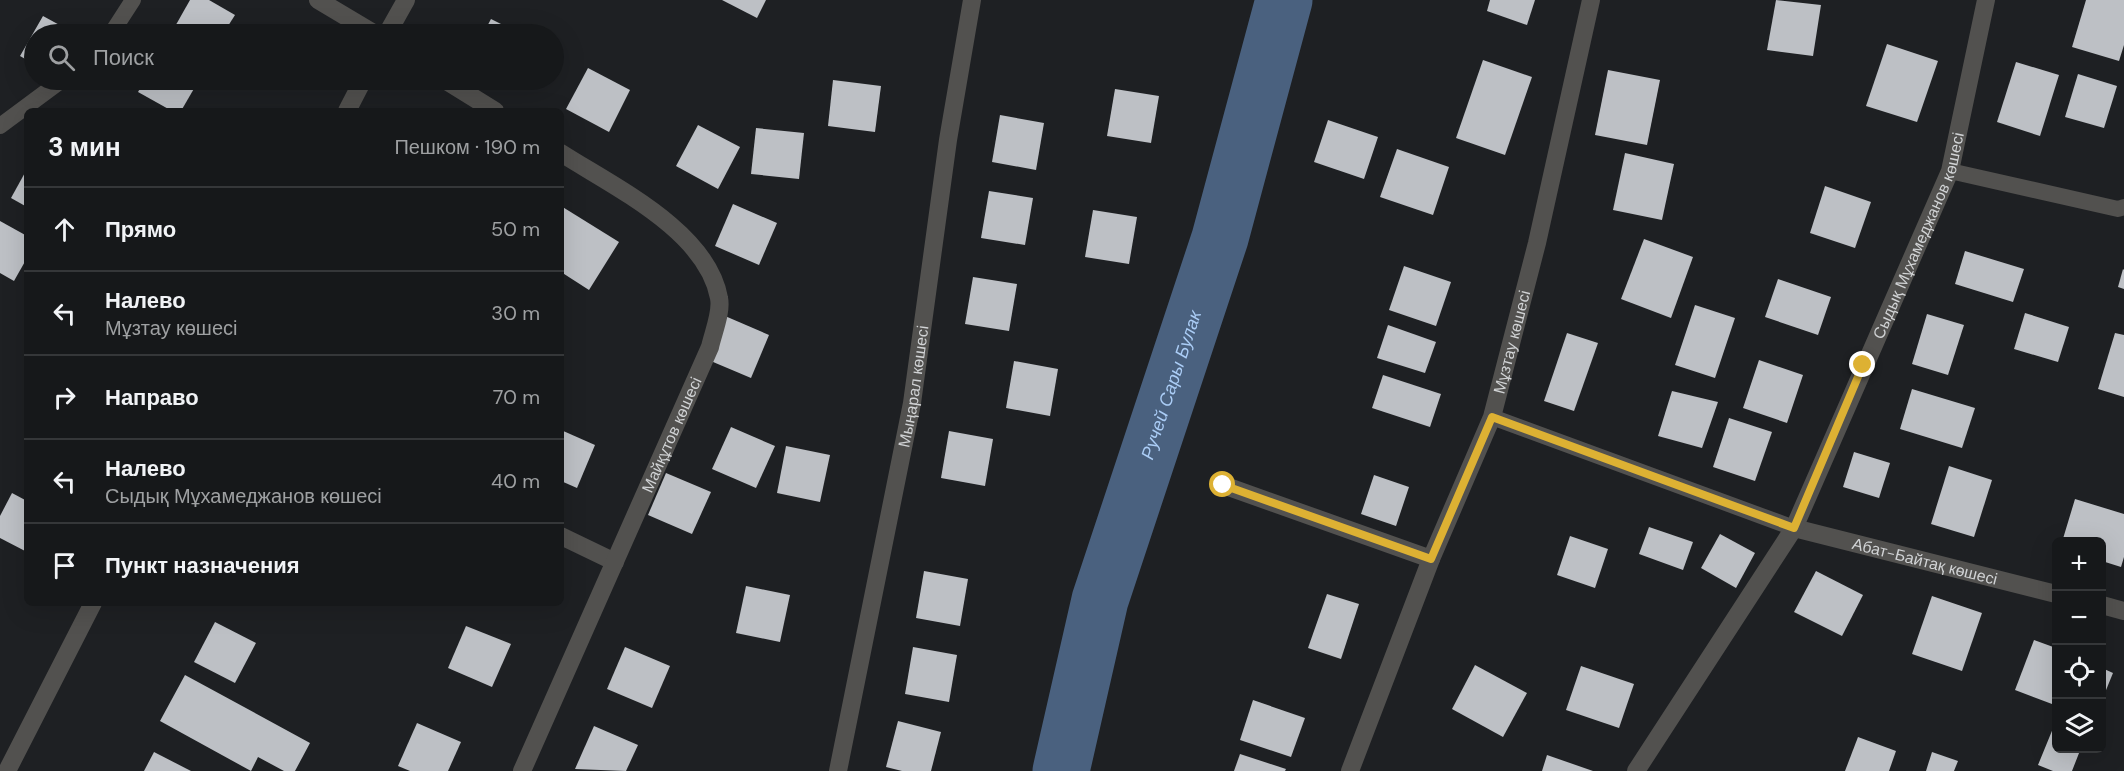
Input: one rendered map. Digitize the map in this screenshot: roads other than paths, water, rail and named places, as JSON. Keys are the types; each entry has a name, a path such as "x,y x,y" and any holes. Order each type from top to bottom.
{"street":[{"path":"318,0 358,24"},
{"path":"393,24 406,0"},
{"name":"Мыңарал көшесі","path":"838,771 912,403 948,140 972,0"},
{"name":"Мұзтау көшесі","path":"1350,771 1431,559 1492,417 1537,243 1591,0"},
{"name":"Сыдық Мұхамеджанов көшесі","path":"1636,771 1794,528 1950,171 1986,0"},
{"path":"349,108 358,90"},
{"path":"461,90 490,108"},
{"name":"Майқұтов көшесі","path":"522,771 710,347 720,300 711,274 699,255 666,220 564,155"},
{"path":"1223,485 1431,559"},
{"name":"Абат-Байтақ көшесі","path":"1794,528 2052,593"},
{"path":"564,537 615,562"},
{"path":"7,771 91,606"},
{"path":"2106,606 2124,610"}],"lane":[{"path":"117,24 133,0"},
{"path":"24,108 49,90"},
{"path":"0,126 24,108"},
{"path":"1950,171 2118,209 2124,207"},
{"path":"1492,417 1794,528"}],"waterway":[{"name":"Ручей Сары Булак","path":"1061,771 1100,600 1220,238 1284,0"}]}
